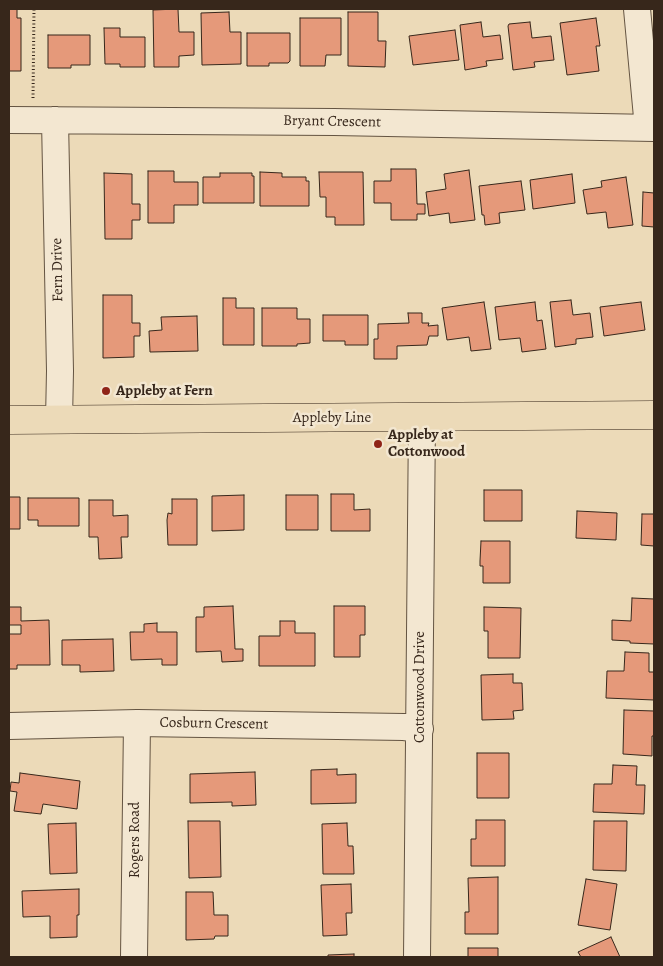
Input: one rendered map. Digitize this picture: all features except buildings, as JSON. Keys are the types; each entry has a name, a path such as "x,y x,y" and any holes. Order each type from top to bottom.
{"main road":[{"name":"Appleby Line","path":"9,420 654,415"}],"street":[{"path":"637,9 651,128"},
{"name":"Bryant Crescent","path":"32,120 334,122 651,128"},
{"name":"Fern Drive","path":"32,120 60,362 59,420"},
{"name":"Cottonwood Drive","path":"417,957 422,417"},
{"name":"Cosburn Crescent","path":"9,726 137,723 404,727 420,729"},
{"name":"Rogers Road","path":"134,957 137,723"}],"path":[{"path":"32,120 34,9"}],"place":[{"name":"Appleby at Fern","path":"106,391"},
{"name":"Appleby at Cottonwood","path":"378,444"}]}
